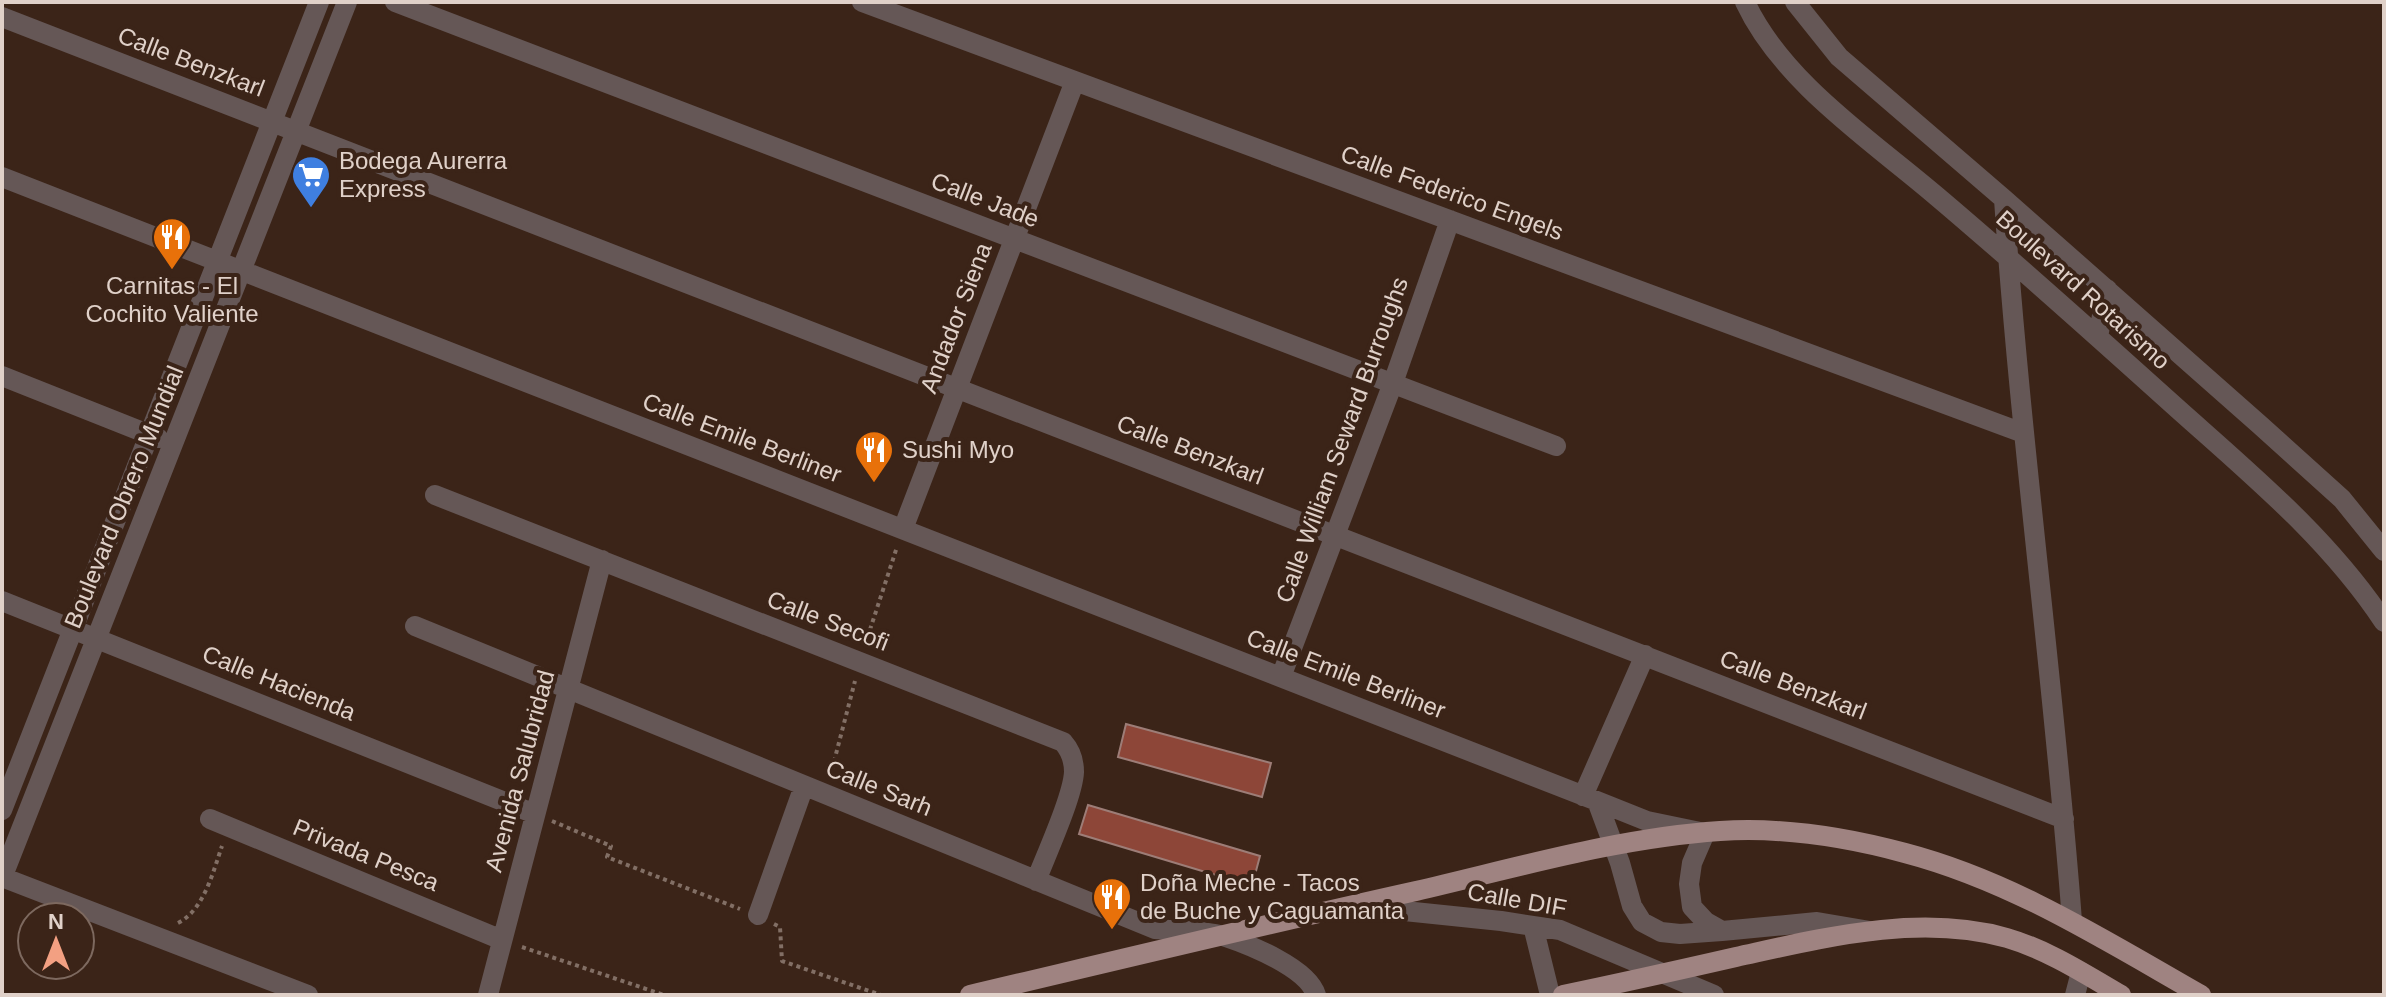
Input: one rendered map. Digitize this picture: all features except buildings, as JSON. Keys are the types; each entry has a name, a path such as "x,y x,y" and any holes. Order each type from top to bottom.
{"main road":[{"path":"970,995 1614,846 1705,833 1750,831 1796,833 1903,852 1948,865 2072,921 2201,995"},
{"path":"1563,995 1777,948 1932,926 1966,929 2028,945 2121,995"}],"street":[{"name":"Boulevard Obrero Mundial","path":"2,810 319,2"},
{"name":"Boulevard Obrero Mundial","path":"2,877 347,2"},
{"name":"Calle Jade","path":"395,2 1556,446"},
{"name":"Calle Federico Engels","path":"862,2 2023,433"},
{"name":"Boulevard Rotarismo","path":"1745,2 1774,51 1808,87 2008,257 2306,525 2363,590 2384,622"},
{"name":"Boulevard Rotarismo","path":"1795,2 1839,57 2107,289 2342,499 2384,551"},
{"name":"Calle Benzkarl","path":"2,17 2064,819"},
{"name":"Andador Siena","path":"903,529 1075,81"},
{"name":"Calle Emile Berliner","path":"2,177 1647,821 1705,833"},
{"path":"2004,199 2023,433 2072,921"},
{"name":"Calle William Seward Burroughs","path":"1281,677 1393,383 1450,220"},
{"path":"2098,337 2107,289"},
{"path":"2,376 173,444"},
{"name":"Calle Secofi","path":"435,495 1063,742 1073,760 1073,781 1036,881"},
{"name":"Avenida Salubridad","path":"488,995 602,560"},
{"name":"Calle Hacienda","path":"2,601 535,814"},
{"name":"Calle Sarh","path":"415,626 1155,929 1221,935 1283,962 1302,974 1314,987 1316,995"},
{"path":"1645,655 1590,798 1614,846 1632,906 1642,922 1661,932 1680,934 1817,922 1874,932"},
{"path":"758,915 804,786"},
{"name":"Privada Pesca","path":"210,819 502,940"},
{"path":"1705,833 1692,863 1690,897 1692,907 1699,916 1722,931"},
{"path":"2,877 308,995"},
{"name":"Calle DIF","path":"1349,905 1560,930 1714,995"},
{"path":"1533,926 1550,995"},
{"path":"2075,995 2081,972"}],"path":[{"path":"535,814 611,846 607,857 758,915 780,927 782,961 881,995"},
{"path":"154,936 186,919 205,892 229,827"},
{"path":"502,940 664,995"}],"place":[{"name":"Bodega Aurerra Express","path":"311,209"},
{"name":"Carnitas - El Cochito Valiente","path":"172,271"},
{"name":"Sushi Myo","path":"874,484"},
{"name":"Doña Meche - Tacos de Buche y Caguamanta","path":"1112,931"}]}
